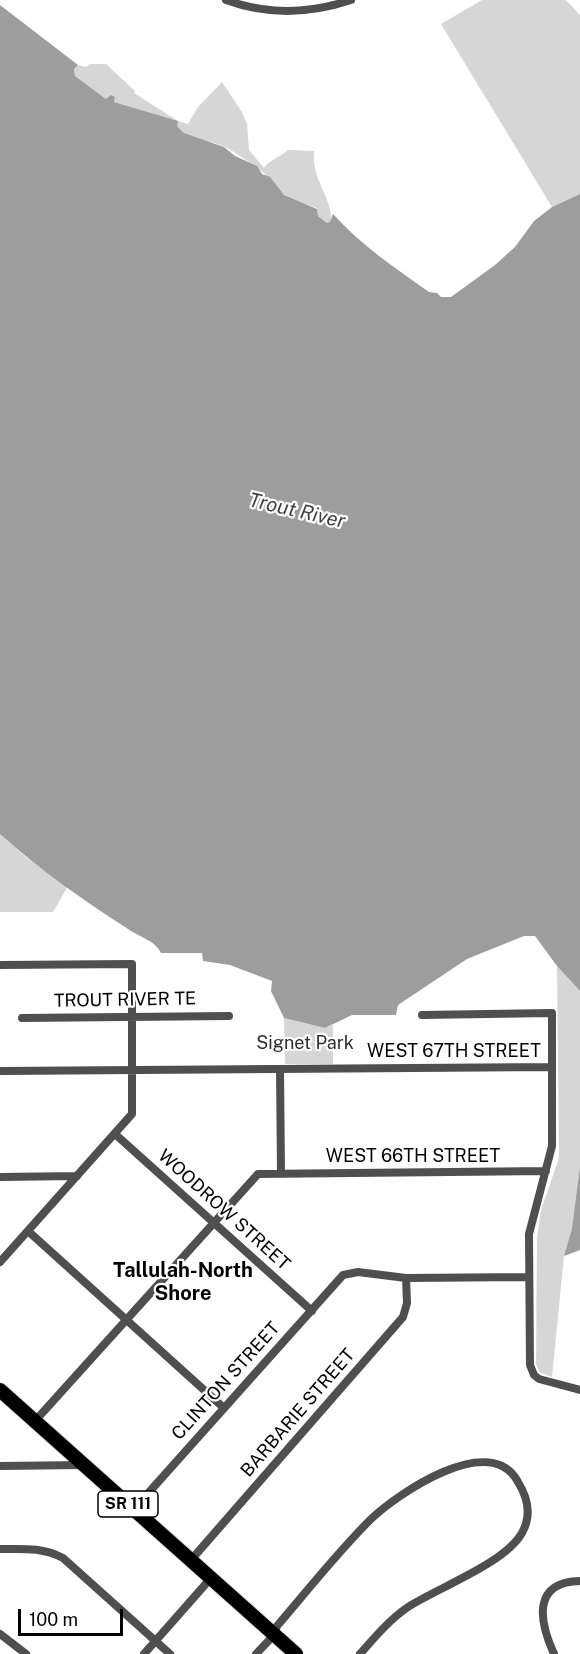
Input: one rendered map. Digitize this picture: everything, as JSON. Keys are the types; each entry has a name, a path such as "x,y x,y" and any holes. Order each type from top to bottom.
{"main road":[{"name":"SR 111","path":"0,1390 296,1654"}],"street":[{"path":"226,0 258,9 286,12 328,7 351,0"},
{"path":"0,965 132,964 133,1070 132,1114 0,1263"},
{"path":"422,1015 552,1013 551,1067"},
{"name":"TROUT RIVER TE","path":"22,1018 229,1016"},
{"name":"WEST 67TH STREET","path":"0,1071 551,1067 552,1146 531,1220 530,1353 534,1375 546,1382 580,1390"},
{"path":"280,1069 281,1173"},
{"name":"WOODROW STREET","path":"115,1134 312,1311"},
{"name":"WEST 66TH STREET","path":"35,1421 258,1174 546,1171"},
{"path":"0,1177 77,1176"},
{"path":"28,1231 224,1408"},
{"name":"CLINTON STREET","path":"134,1509 343,1275 358,1272 406,1278"},
{"path":"406,1278 529,1277"},
{"name":"BARBARIE STREET","path":"191,1560 403,1317 407,1303 406,1278"},
{"path":"256,1654 274,1635 277,1626 370,1520 417,1485 466,1464 487,1462 504,1468 517,1478 527,1498 527,1518 520,1536 485,1565 398,1614 360,1654"},
{"path":"0,1466 85,1465"},
{"path":"0,1549 37,1549 50,1551 63,1558 170,1654"},
{"path":"144,1654 211,1578"},
{"path":"554,1654 544,1623 543,1602 548,1592 555,1586 580,1581"},
{"path":"0,1634 26,1654"}],"green space":[{"path":"482,0 566,0 580,15 580,194 552,207 441,24"},
{"path":"90,64 106,64 135,91 134,93 178,121 188,124 198,107 222,82 242,112 247,124 249,150 264,168 288,150 314,151 316,171 329,205 331,223 327,223 318,216 317,208 283,194 262,172 228,149 187,134 177,126 177,121 114,102 115,97 106,99 75,76 74,69 78,65 86,67"},
{"path":"0,834 27,858 68,886 53,912 0,912"},
{"path":"557,966 580,991 580,1166 572,1228 564,1256 552,1377 539,1372 536,1364 537,1238 541,1210 559,1158"},
{"name":"Signet Park","path":"284,1018 325,1028 333,1025 333,1064 285,1064"}],"water":[{"name":"Trout River","path":"0,5 78,65 74,69 75,76 106,99 111,95 115,97 114,102 178,121 177,126 184,133 224,147 235,156 257,166 262,174 270,177 284,195 317,209 318,216 327,223 330,222 333,214 379,256 429,292 437,293 441,297 451,297 495,265 515,247 534,221 552,207 580,194 580,991 557,966 535,936 524,936 467,959 398,1005 396,1015 352,1015 325,1028 284,1018 271,991 272,981 230,965 203,961 202,953 161,953 151,942 132,932 62,884 0,834"},
{"path":"580,1166 580,1250 564,1256 572,1228"}],"district":[{"name":"Tallulah-North Shore","path":"183,1282"}]}
